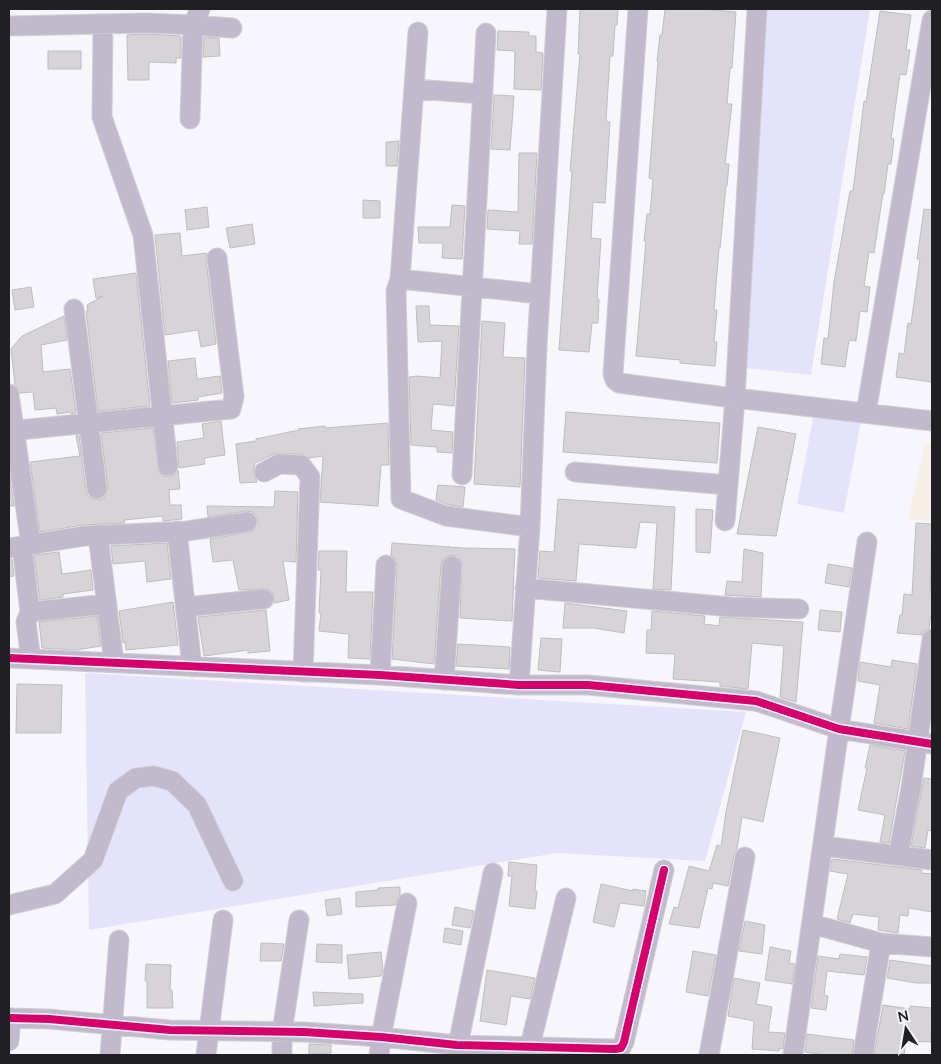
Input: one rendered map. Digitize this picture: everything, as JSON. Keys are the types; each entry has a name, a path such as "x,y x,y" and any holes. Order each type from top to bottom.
{"street":[{"path":"520,685 530,527 540,294 556,9"},
{"path":"638,9 614,377 619,383 932,421"},
{"path":"725,521 735,398 756,9"},
{"path":"190,119 196,17"},
{"path":"9,26 146,23 196,17 232,28"},
{"path":"866,413 932,20"},
{"path":"103,24 102,117 143,235 168,466"},
{"path":"418,32 400,279 396,292 401,499 446,516 530,527"},
{"path":"462,475 486,33"},
{"path":"415,88 482,94"},
{"path":"11,431 231,408 234,397 217,258"},
{"path":"400,279 540,294"},
{"path":"74,309 97,489"},
{"path":"9,394 21,546 30,612 26,622 31,659"},
{"path":"264,472 279,464 301,465 310,477 303,672"},
{"path":"575,472 728,485"},
{"path":"21,546 98,535 177,531 247,522"},
{"path":"177,531 192,667"},
{"path":"98,535 114,663"},
{"path":"793,1055 867,542"},
{"path":"380,675 386,565"},
{"path":"444,680 452,566"},
{"path":"525,588 732,607 799,609"},
{"path":"186,607 264,599"},
{"path":"30,612 107,604"},
{"path":"898,856 911,788 925,743 932,639"},
{"path":"9,658 380,675 520,685 588,685 756,701 839,729 925,743"},
{"path":"9,904 55,894 93,860 118,791 136,778 154,776 172,781 197,805 233,881"},
{"path":"823,846 932,860"},
{"path":"709,1055 745,857"},
{"path":"9,1041 10,1018 170,1030 282,1032 380,1046 457,1050 530,1046 621,1048 624,1042 664,870"},
{"path":"457,1050 493,873"},
{"path":"530,1046 566,898"},
{"path":"380,1046 407,903"},
{"path":"206,1055 223,920"},
{"path":"282,1055 282,1032 299,920"},
{"path":"812,924 882,943 932,948"},
{"path":"110,1055 119,940"},
{"path":"863,1055 882,943"}],"shaded area":[{"path":"767,9 870,9 811,375 745,368"},
{"path":"814,412 861,421 844,513 797,504"},
{"path":"925,443 932,444 932,521 908,519"},
{"path":"85,673 746,712 705,861 557,853 89,930"}],"building":[{"path":"580,9 618,9 613,56 610,56 606,121 610,122 605,203 593,202 591,238 601,239 597,299 599,299 598,323 592,323 589,352 559,350 572,171 570,171 580,54 578,54"},
{"path":"665,9 702,9 736,12 727,104 732,104 725,164 729,164 714,310 717,310 714,342 717,342 715,366 680,363 680,360 636,356 646,241 644,241 647,214 650,214 653,179 649,178 657,61"},
{"path":"880,11 911,15 906,50 910,50 906,75 900,74 891,139 894,139 891,164 888,164 874,253 869,252 864,286 870,287 867,312 860,311 856,341 849,340 845,367 821,364 824,338 828,339 834,282 850,191 853,191 864,101 866,102"},
{"path":"498,31 529,32 529,36 536,36 536,52 543,53 541,90 514,89 515,51 497,50"},
{"path":"127,35 181,36 181,58 176,58 176,63 149,62 149,80 128,80"},
{"path":"204,37 219,38 220,56 203,57"},
{"path":"48,51 81,51 81,69 48,69"},
{"path":"494,95 514,96 510,150 491,149"},
{"path":"399,141 397,166 386,166 386,142"},
{"path":"519,153 537,153 532,244 519,244 520,231 487,229 488,210 518,212"},
{"path":"363,200 380,201 380,218 363,218"},
{"path":"452,205 465,206 462,259 442,258 443,243 419,243 418,227 450,227"},
{"path":"207,207 209,227 187,230 185,210"},
{"path":"924,209 932,210 932,382 896,377 899,353 904,354 908,323 911,324 920,259 917,259"},
{"path":"252,224 255,244 230,248 226,228"},
{"path":"180,233 182,256 207,253 206,259 216,344 201,347 198,330 165,335 155,235"},
{"path":"136,273 150,406 98,411 86,311 88,311 87,305 103,296 96,298 93,279"},
{"path":"31,287 34,307 15,310 12,290"},
{"path":"416,306 429,306 430,325 459,326 454,406 433,404 431,430 453,432 452,453 437,452 437,447 411,445 409,377 440,378 442,341 418,342"},
{"path":"64,316 67,340 41,345 43,372 70,369 76,413 57,414 56,408 35,410 33,392 20,393 15,385 11,349 22,336"},
{"path":"482,321 505,323 503,357 525,358 520,487 474,484"},
{"path":"195,358 197,379 220,376 222,393 198,397 198,400 172,403 168,361"},
{"path":"566,412 720,423 717,463 563,452"},
{"path":"221,421 225,455 204,458 205,464 179,468 177,442 204,438 202,424"},
{"path":"388,423 389,465 381,465 378,506 320,502 323,456 309,458 302,454 274,454 255,463 253,472 257,482 240,483 236,444 256,441 256,439 298,429"},
{"path":"758,427 796,434 776,536 737,534"},
{"path":"153,428 159,472 163,476 169,477 178,470 180,489 169,490 170,505 181,505 182,519 163,521 163,516 124,520 125,523 83,525 40,532 30,462 80,456 76,436 79,435 86,491 92,499 99,500 104,498 108,488 101,433"},
{"path":"9,470 14,506 9,506"},
{"path":"438,485 465,487 463,507 449,505 436,500"},
{"path":"275,491 298,492 296,562 283,561 289,600 274,603 273,593 268,589 239,590 233,560 213,562 210,539 254,531 258,526 256,515 246,511 208,517 207,506 274,507"},
{"path":"558,499 675,507 671,590 653,589 657,523 640,522 636,548 579,544 576,581 538,578 540,551 554,552"},
{"path":"696,509 713,510 710,553 696,552"},
{"path":"916,523 932,524 930,597 932,597 932,615 929,628 922,635 897,633 900,615 902,615 904,594 912,595"},
{"path":"167,543 171,579 147,582 145,561 113,564 111,546"},
{"path":"392,543 515,549 512,621 460,618 462,562 458,556 448,556 443,559 441,565 434,664 392,659 397,566 396,560 391,555"},
{"path":"744,549 763,553 761,597 725,595 727,581 742,582"},
{"path":"319,551 347,551 346,592 373,592 370,659 348,658 349,634 319,631 321,570 318,570"},
{"path":"59,552 62,574 91,570 93,590 63,594 63,597 40,600 34,555"},
{"path":"9,559 12,559 14,576 9,577"},
{"path":"828,564 852,568 849,587 825,583"},
{"path":"173,602 178,645 126,650 125,642 123,643 119,611"},
{"path":"565,603 627,611 624,633 594,628 563,628"},
{"path":"266,610 270,651 248,653 248,650 204,656 198,617"},
{"path":"820,610 842,612 840,632 818,630"},
{"path":"652,611 705,616 704,624 719,626 720,617 803,622 796,702 780,697 784,646 752,643 748,689 720,686 720,682 673,679 675,654 646,653 647,630 651,630"},
{"path":"97,616 101,646 76,650 42,648 39,622"},
{"path":"541,638 562,639 560,672 538,670"},
{"path":"458,644 510,647 509,669 456,666"},
{"path":"892,660 917,664 908,729 874,723 880,685 858,681 860,662 891,667"},
{"path":"17,684 62,685 61,733 16,733"},
{"path":"743,730 780,738 763,822 742,817 728,886 713,883 712,889 708,888 699,928 669,924 674,907 678,908 689,866 709,871 717,845 721,846"},
{"path":"870,745 905,751 889,843 880,842 885,815 858,810"},
{"path":"924,778 932,779 932,831 928,830 925,848 911,846"},
{"path":"832,859 922,870 921,873 932,874 932,912 909,908 908,916 900,915 898,933 878,930 879,917 853,914 850,923 837,919 848,874 830,871"},
{"path":"509,862 537,865 535,909 509,906 512,876 508,876"},
{"path":"601,884 633,891 633,889 646,891 644,906 620,903 614,927 593,922"},
{"path":"400,887 400,894 395,905 356,907 356,892"},
{"path":"340,898 342,914 327,916 325,900"},
{"path":"455,907 474,911 470,928 452,925"},
{"path":"745,921 765,925 762,954 739,951"},
{"path":"445,928 463,931 461,945 443,942"},
{"path":"261,943 284,944 281,961 260,961"},
{"path":"317,944 342,945 342,963 316,962"},
{"path":"770,947 791,951 789,963 795,964 792,984 765,980"},
{"path":"693,951 716,955 708,996 686,992"},
{"path":"381,952 383,970 381,976 349,979 347,955"},
{"path":"840,954 867,957 864,975 827,971 824,995 828,996 826,1010 811,1008 818,956 839,959"},
{"path":"890,960 932,966 932,983 916,983 887,978"},
{"path":"146,964 171,965 170,990 172,990 173,1008 147,1008"},
{"path":"487,970 535,978 530,999 511,996 506,1025 480,1021"},
{"path":"734,978 760,983 756,1004 772,1007 768,1032 785,1033 783,1049 779,1048 779,1051 752,1049 754,1021 728,1016"},
{"path":"313,992 363,994 363,1003 314,1006"},
{"path":"883,1005 910,1009 910,1006 932,1008 931,1042 906,1041 904,1055 874,1055"},
{"path":"807,1034 854,1040 852,1055 825,1055 805,1052"},
{"path":"309,1044 331,1045 331,1053 309,1054"}],"cycle path":[{"path":"9,658 380,675 519,685 588,685 756,701 839,729 932,744"},
{"path":"9,1018 49,1019 170,1030 304,1032 381,1037 457,1045 621,1048 624,1042 664,870"}]}
